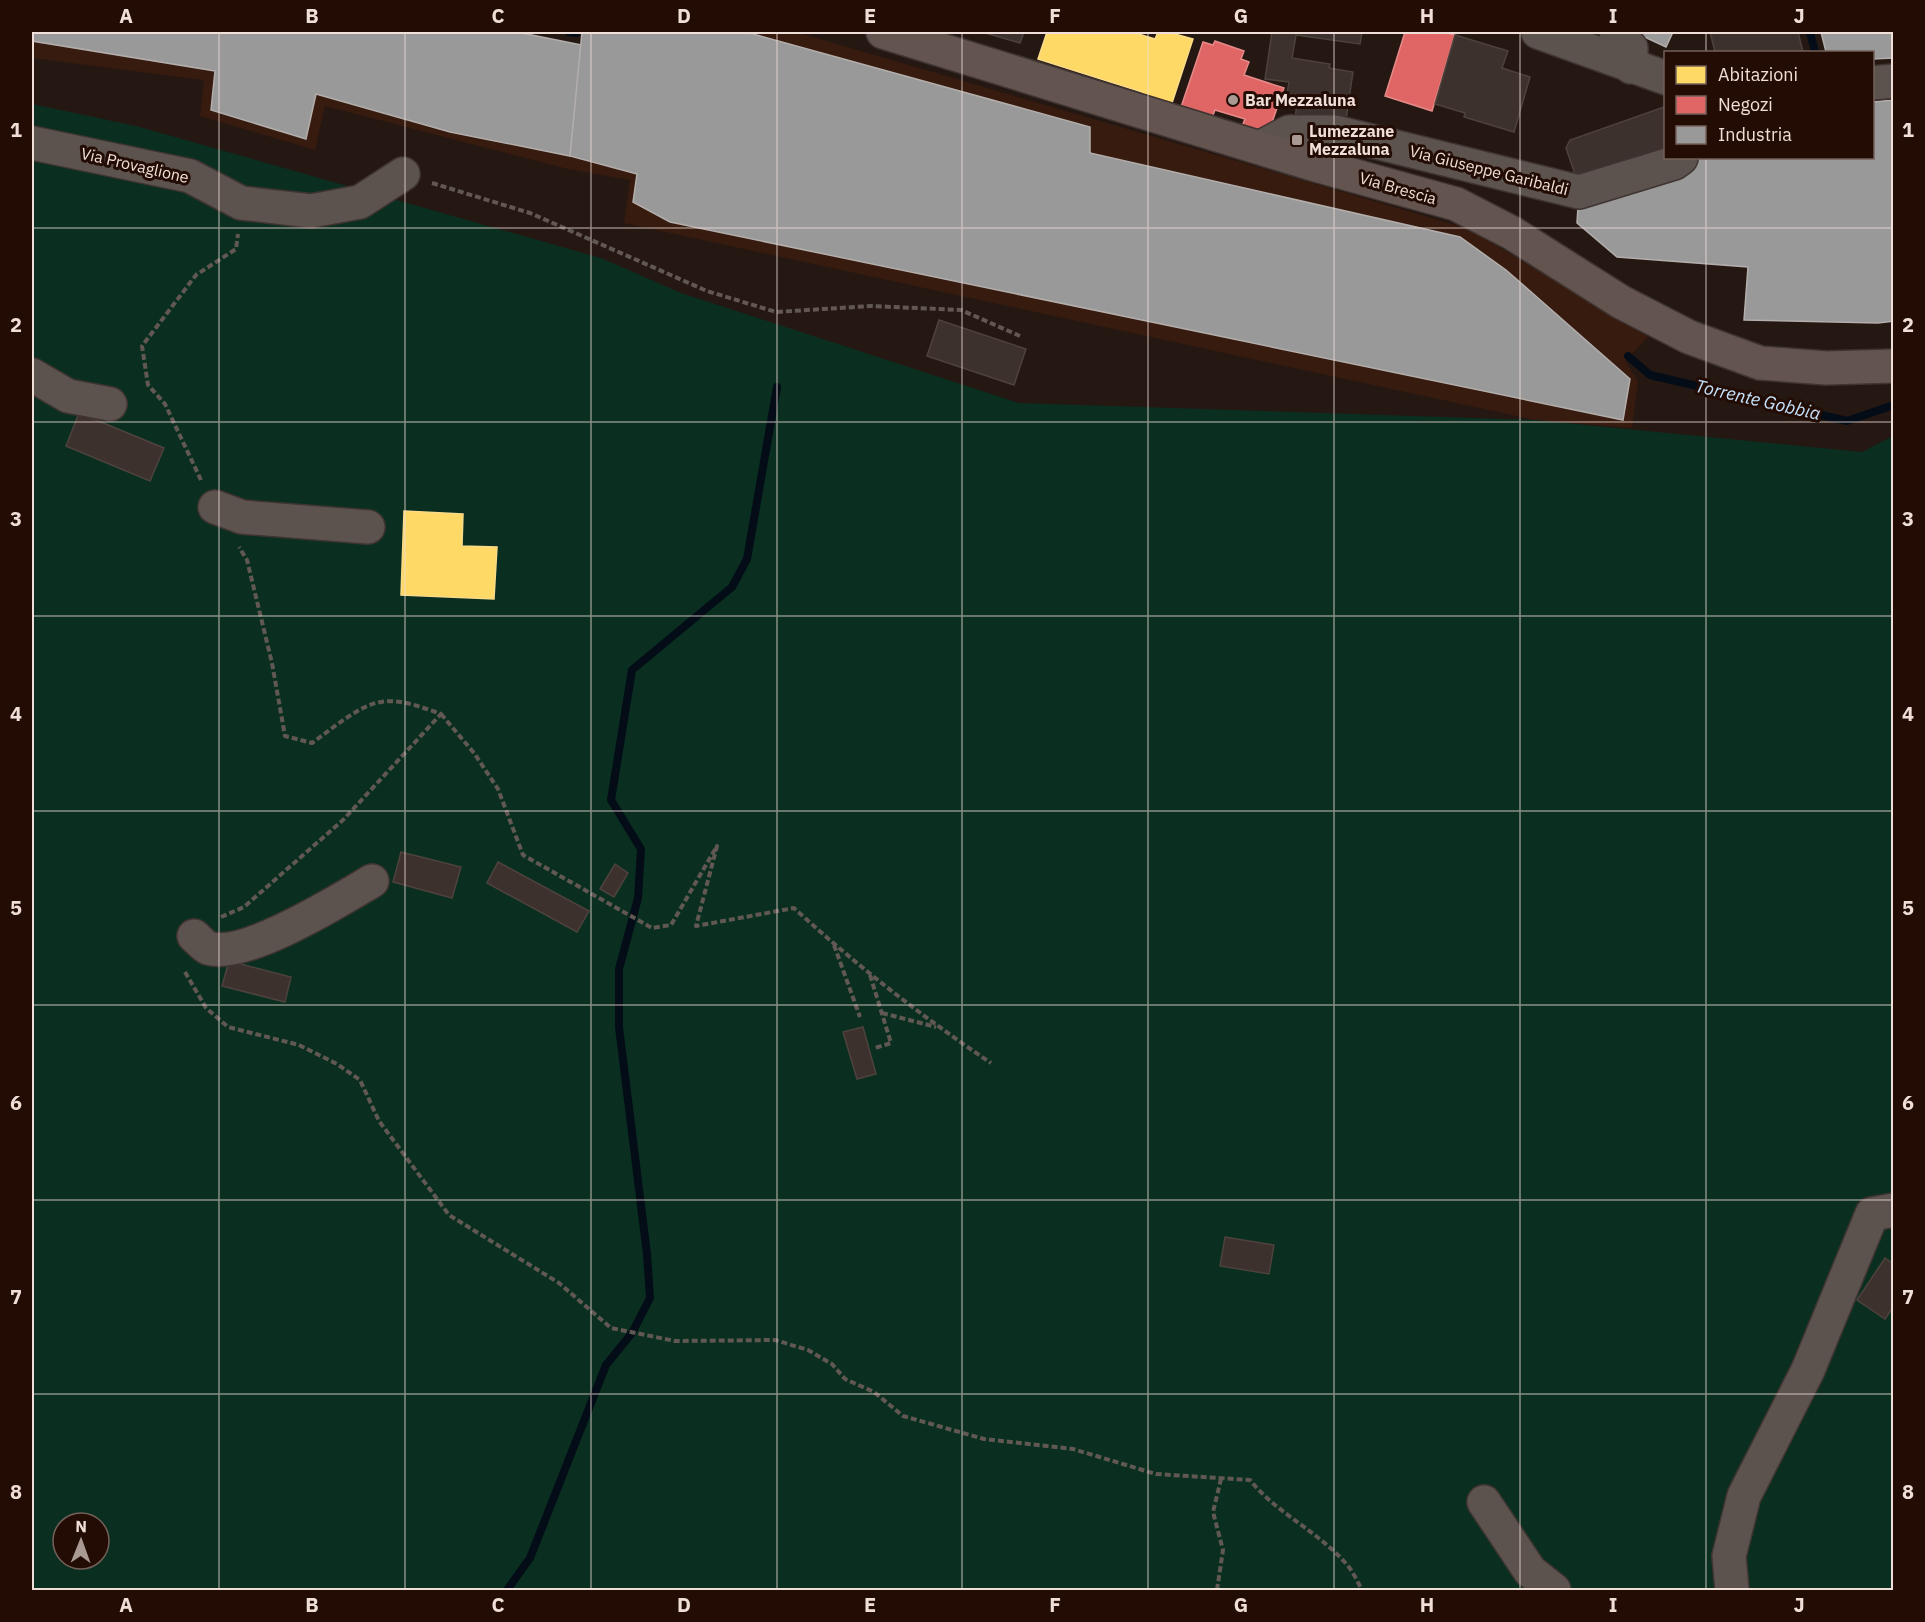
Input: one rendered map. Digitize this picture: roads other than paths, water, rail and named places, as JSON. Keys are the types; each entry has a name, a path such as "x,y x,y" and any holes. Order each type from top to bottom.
{"main road":[{"name":"Via Brescia","path":"884,32 1456,204 1512,233 1631,307 1689,337 1760,363 1826,368 1893,366"}],"street":[{"path":"1538,32 1664,78"},
{"path":"1616,32 1631,48 1631,67"},
{"path":"1874,83 1893,81"},
{"name":"Via Giuseppe Garibaldi","path":"1261,147 1288,132 1335,132 1578,192 1674,163 1680,159"},
{"name":"Via Provaglione","path":"32,143 190,176 241,203 311,211 360,202 403,174"},
{"path":"32,375 68,396 110,404"},
{"path":"215,507 242,517 368,527"},
{"path":"194,936 208,948 228,948 264,939 325,909 372,881"},
{"path":"1732,1590 1729,1556 1744,1496 1808,1370 1872,1214 1893,1210"},
{"path":"1484,1502 1530,1571 1554,1590"}],"waterway":[{"name":"Torrente Gobbia","path":"569,32 576,33"},
{"path":"1810,32 1815,51"},
{"name":"Torrente Gobbia","path":"1628,356 1650,375 1847,421 1894,405"},
{"path":"507,1590 530,1558 606,1365 632,1333 650,1298 647,1254 619,1027 619,969 638,898 641,849 611,800 632,670 732,587 747,559 777,387"}],"place":[{"name":"Bar Mezzaluna","path":"1233,100"},
{"name":"Lumezzane Mezzaluna","path":"1297,140"}]}
